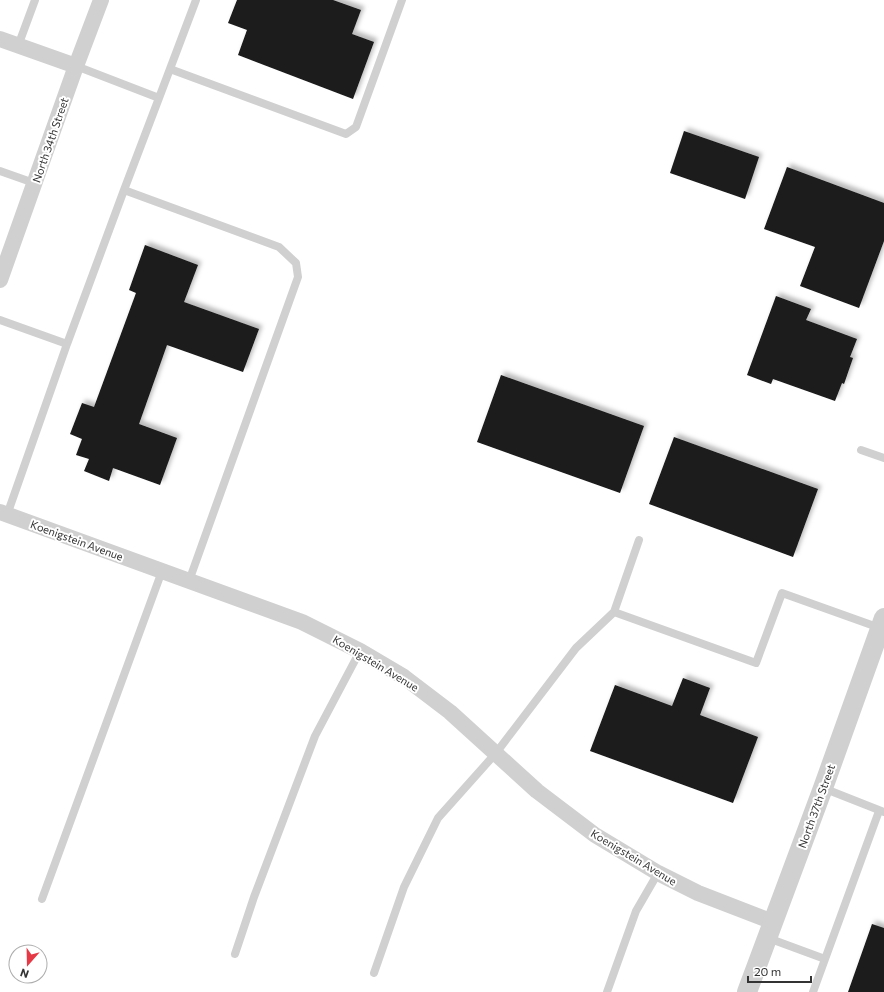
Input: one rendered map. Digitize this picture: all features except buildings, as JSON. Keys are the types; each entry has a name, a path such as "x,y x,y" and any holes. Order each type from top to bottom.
{"street":[{"name":"North 34th Street","path":"0,280 101,0"},
{"path":"0,40 76,66"},
{"name":"Koenigstein Avenue","path":"4,514 302,622 360,651 404,677 445,708 537,791 595,835 658,873 770,930"},
{"name":"North 37th Street","path":"747,992 823,788 882,623"}],"lane":[{"path":"18,46 34,0"},
{"path":"4,514 196,0"},
{"path":"170,69 346,134 356,127 402,0"},
{"path":"76,66 159,98"},
{"path":"0,171 34,184"},
{"path":"124,190 279,247 296,263 298,277 189,581"},
{"path":"0,320 67,344"},
{"path":"861,450 884,458"},
{"path":"374,973 404,887 438,818 496,753 576,648 614,612 639,540"},
{"path":"42,899 162,571"},
{"path":"614,612 756,663 782,593 882,623"},
{"path":"235,954 254,897 315,736 360,651"},
{"path":"812,992 882,811 823,788"},
{"path":"606,992 636,911 658,873"},
{"path":"770,930 825,959"}]}
